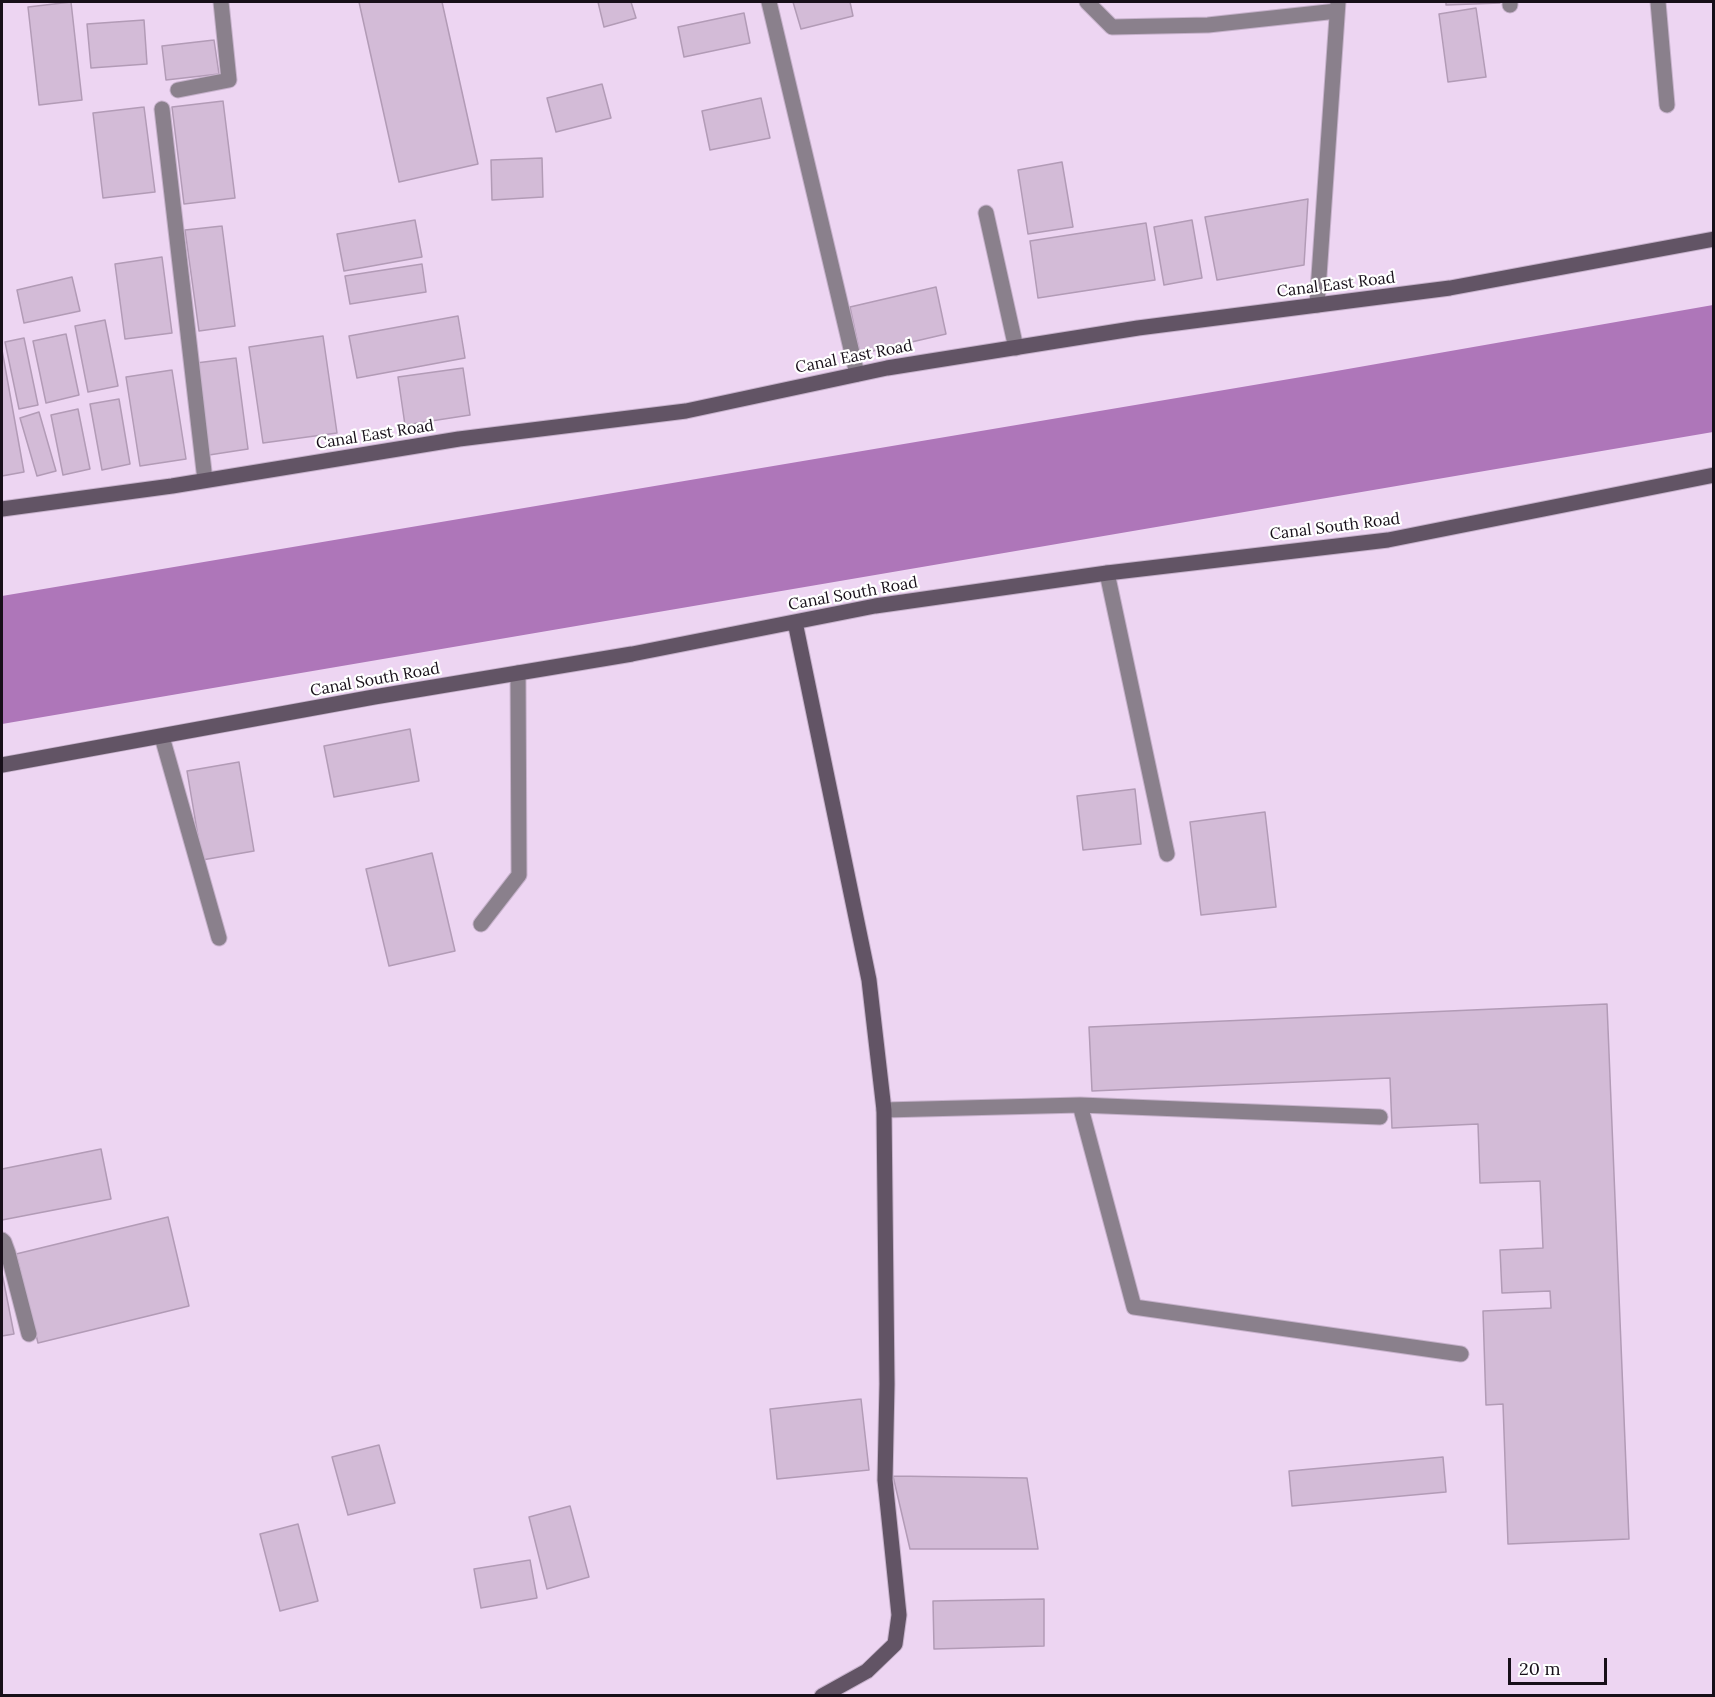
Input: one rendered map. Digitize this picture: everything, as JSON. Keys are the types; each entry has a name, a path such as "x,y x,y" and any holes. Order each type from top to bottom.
{"street":[{"path":"178,90 229,80 221,2"},
{"path":"769,2 857,374"},
{"path":"1087,2 1112,27 1208,25 1338,6 1317,305"},
{"path":"1658,2 1667,105"},
{"path":"162,108 205,480"},
{"path":"986,213 1016,348"},
{"name":"Canal East Road","path":"2,509 205,480 459,439 686,411 857,374 1138,328 1450,288 1713,239"},
{"name":"Canal South Road","path":"2,765 374,697 632,654 875,606 1107,573 1388,540 1713,475"},
{"path":"1107,573 1167,854"},
{"path":"795,622 869,980 884,1110 885,1480 899,1615 895,1644 867,1671 822,1695"},
{"path":"482,924 519,875 518,673"},
{"path":"162,737 219,938"},
{"path":"884,1110 1080,1105 1380,1117"},
{"path":"1080,1105 1134,1307 1461,1354"},
{"path":"2,1240 8,1252 29,1334"}],"shaded area":[{"path":"1713,305 1713,432 2,724 2,596 1325,373"}],"building":[{"path":"71,2 82,100 39,105 28,7"},
{"path":"359,2 442,2 478,164 399,182"},
{"path":"598,2 631,2 636,18 604,27"},
{"path":"793,2 850,2 853,16 801,29"},
{"path":"1446,2 1500,2 1500,3 1446,5"},
{"path":"1476,8 1486,77 1448,82 1439,14"},
{"path":"744,13 750,43 684,57 678,27"},
{"path":"144,20 147,64 91,68 87,24"},
{"path":"214,40 219,74 166,80 162,46"},
{"path":"602,84 611,118 556,132 547,98"},
{"path":"761,98 770,138 710,150 702,111"},
{"path":"223,101 235,198 184,204 172,107"},
{"path":"144,107 155,192 103,198 93,113"},
{"path":"542,158 543,197 492,200 491,160"},
{"path":"1062,162 1073,227 1028,234 1018,170"},
{"path":"1308,199 1304,265 1217,280 1205,217"},
{"path":"415,220 422,257 344,271 337,234"},
{"path":"1192,220 1202,278 1164,285 1154,227"},
{"path":"1146,223 1155,280 1038,298 1030,241"},
{"path":"222,226 235,326 199,331 185,230"},
{"path":"162,257 172,333 125,339 115,264"},
{"path":"422,264 426,292 350,304 345,276"},
{"path":"72,277 80,311 24,323 17,290"},
{"path":"936,287 946,334 860,354 850,307"},
{"path":"458,316 465,358 357,378 349,336"},
{"path":"105,320 118,386 88,392 75,326"},
{"path":"66,334 79,395 46,403 33,341"},
{"path":"323,336 337,433 263,443 249,347"},
{"path":"24,338 38,405 19,409 5,342"},
{"path":"2,350 24,472 2,476"},
{"path":"236,358 248,449 209,455 196,363"},
{"path":"463,368 470,415 405,425 398,377"},
{"path":"172,370 186,459 140,466 126,377"},
{"path":"119,399 130,464 102,470 90,404"},
{"path":"78,409 90,469 63,475 51,415"},
{"path":"39,412 56,471 37,476 20,418"},
{"path":"410,729 419,781 334,797 324,746"},
{"path":"239,762 254,851 202,860 187,771"},
{"path":"1135,789 1141,844 1083,850 1077,796"},
{"path":"1265,812 1276,907 1201,915 1190,822"},
{"path":"432,853 455,951 389,966 366,869"},
{"path":"1607,1004 1629,1539 1508,1544 1503,1404 1486,1405 1483,1311 1551,1308 1550,1291 1502,1293 1500,1250 1543,1248 1540,1181 1480,1183 1478,1124 1392,1128 1390,1078 1092,1091 1089,1027"},
{"path":"101,1149 111,1199 2,1220 2,1169"},
{"path":"168,1217 189,1306 38,1343 16,1254"},
{"path":"2,1273 14,1334 2,1336"},
{"path":"861,1399 869,1470 777,1479 770,1409"},
{"path":"379,1445 395,1503 348,1515 332,1457"},
{"path":"1443,1457 1446,1492 1292,1506 1289,1471"},
{"path":"893,1476 1027,1478 1038,1549 910,1549"},
{"path":"570,1506 589,1577 547,1589 529,1517"},
{"path":"298,1524 318,1601 280,1611 260,1534"},
{"path":"530,1560 537,1598 481,1608 474,1569"},
{"path":"1044,1599 1044,1646 934,1649 933,1601"}]}
